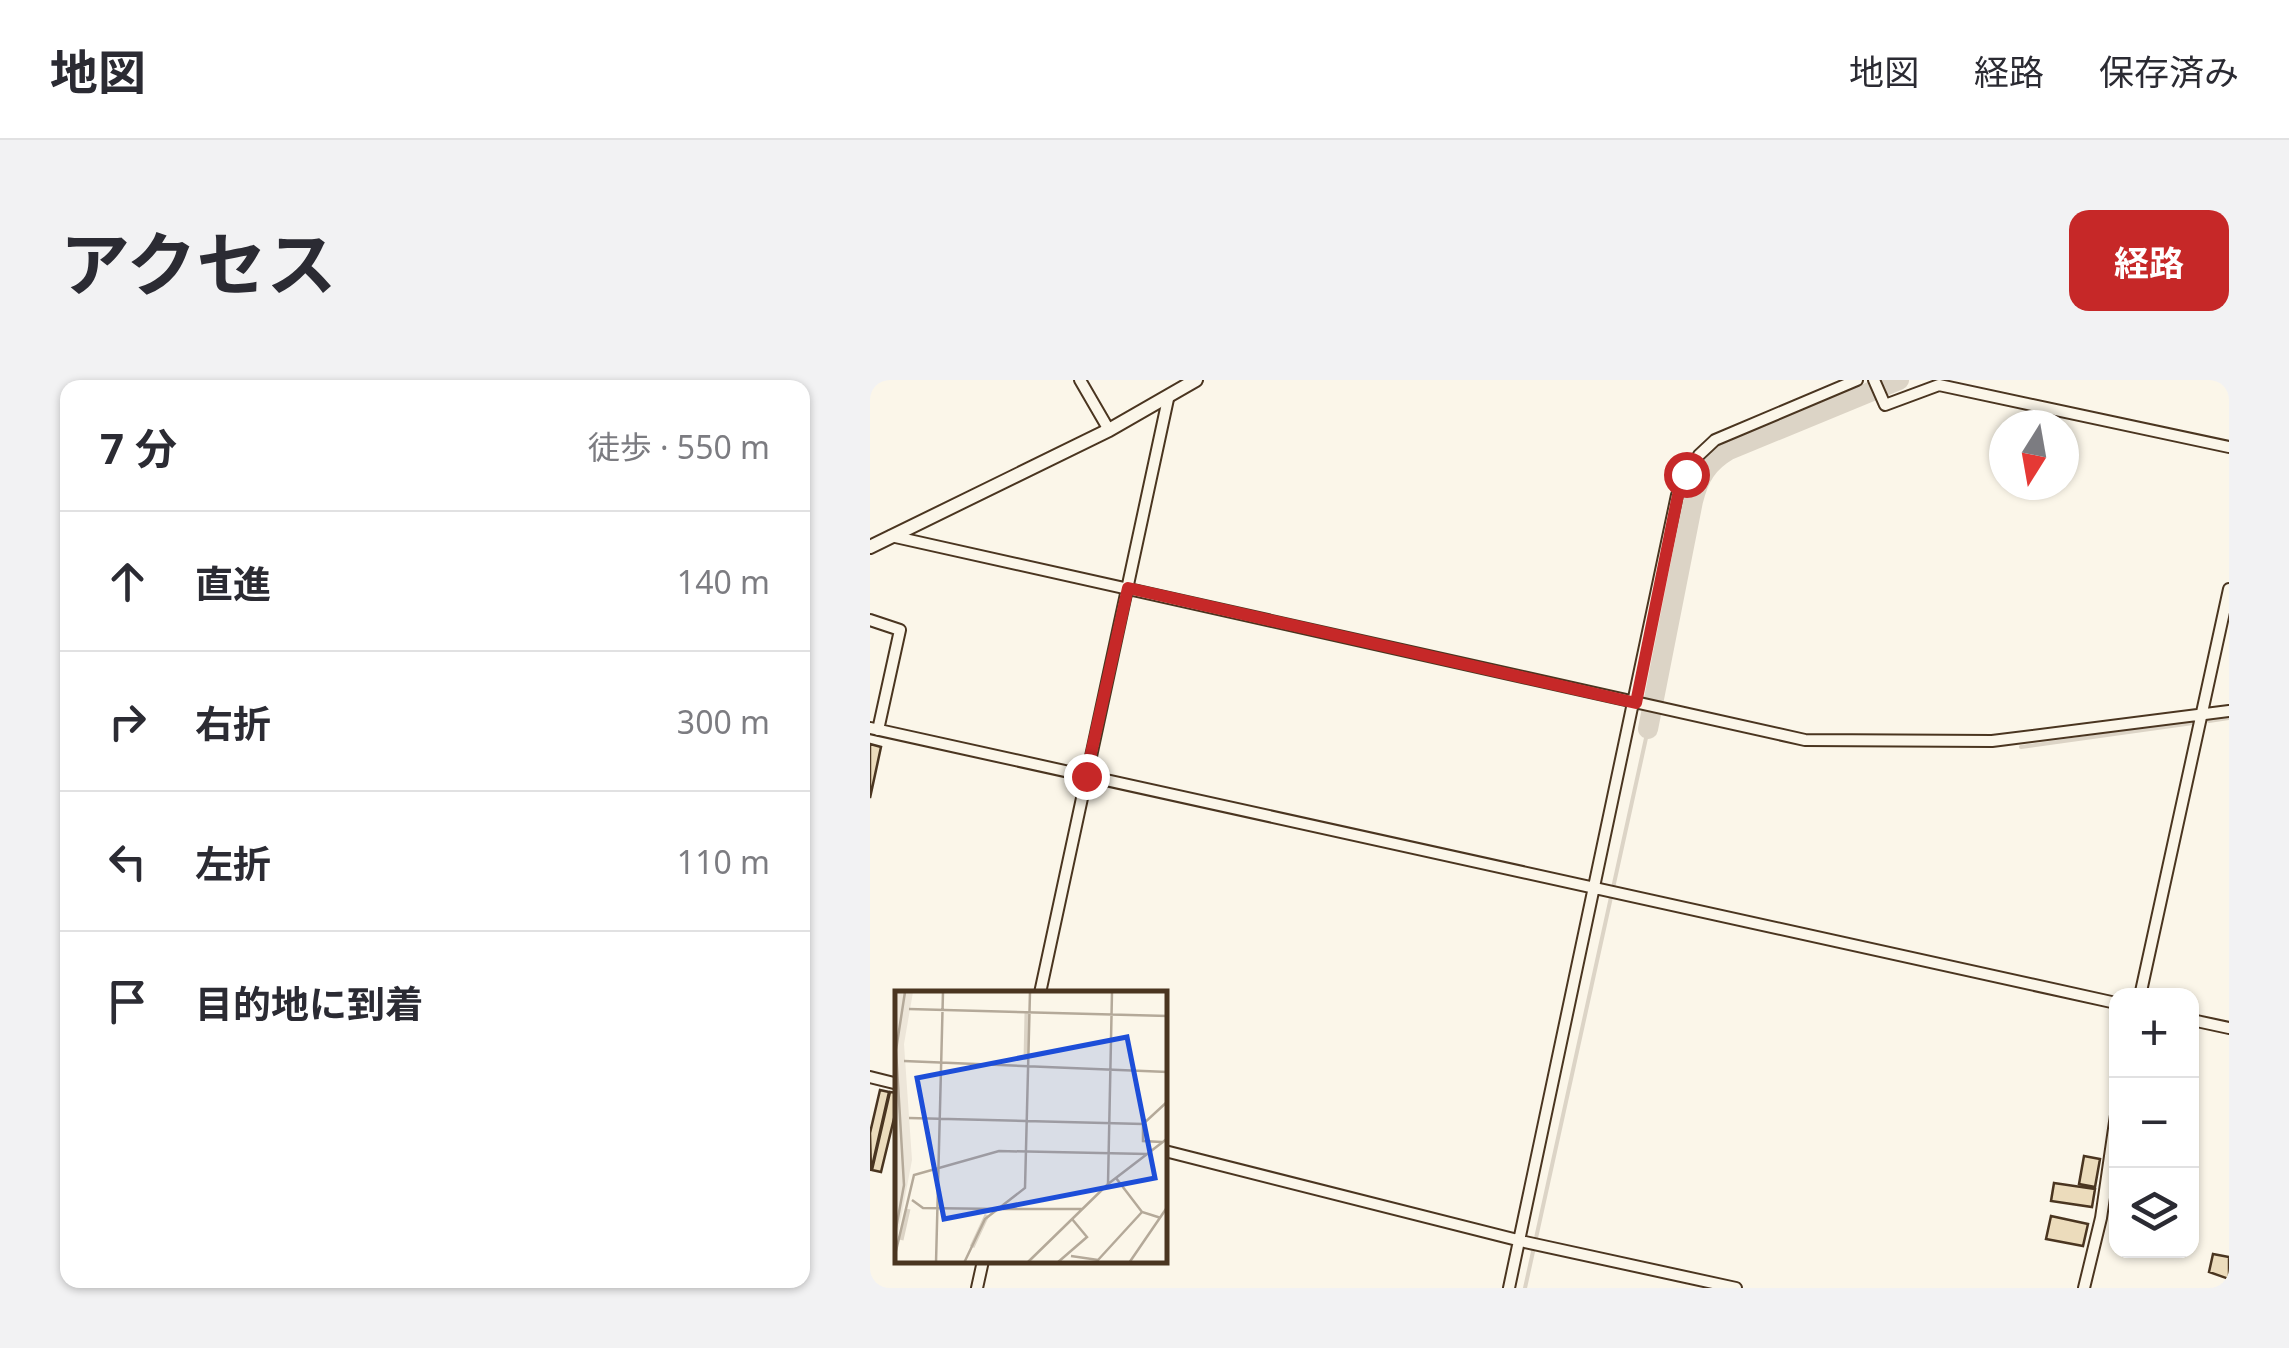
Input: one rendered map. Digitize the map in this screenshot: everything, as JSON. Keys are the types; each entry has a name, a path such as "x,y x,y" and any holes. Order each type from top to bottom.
{"street":[{"path":"1080,380 1110,430"},
{"path":"870,547 1110,430 1196,380"},
{"path":"1509,1288 1639,704 1678,495 1693,464 1716,440 1858,380"},
{"path":"1874,380 1884,405 1939,384 2229,447"},
{"path":"1040,991 1168,399"},
{"path":"890,536 1805,740 1992,740 2229,711"},
{"path":"2142,988 2229,589"},
{"path":"870,620 900,630 874,729 2109,1001"},
{"path":"2199,1022 2229,1028"},
{"path":"870,1077 895,1083"},
{"path":"1168,1152 1522,1242 1736,1288"},
{"path":"2084,1288 2109,1160"},
{"path":"976,1288 981,1263"}],"building":[{"path":"870,744 881,747 870,798"},
{"path":"880,1090 889,1092 871,1171 870,1133"},
{"path":"890,1092 895,1093 895,1114 881,1172 872,1170"},
{"path":"2084,1156 2100,1159 2095,1187 2079,1184"},
{"path":"2054,1183 2095,1189 2092,1207 2051,1201"},
{"path":"2051,1216 2088,1224 2083,1246 2046,1239"},
{"path":"2213,1254 2229,1257 2229,1279 2209,1272"}],"waterway":[{"path":"1648,729 1693,501 1705,471 1729,450 1899,380"},
{"path":"2209,721 2229,718"},
{"path":"2021,747 2193,723"},
{"path":"1525,1288 1648,729"}],"route":[{"path":"1086,776 1128,588 1636,703 1678,495 1686,474"}]}
